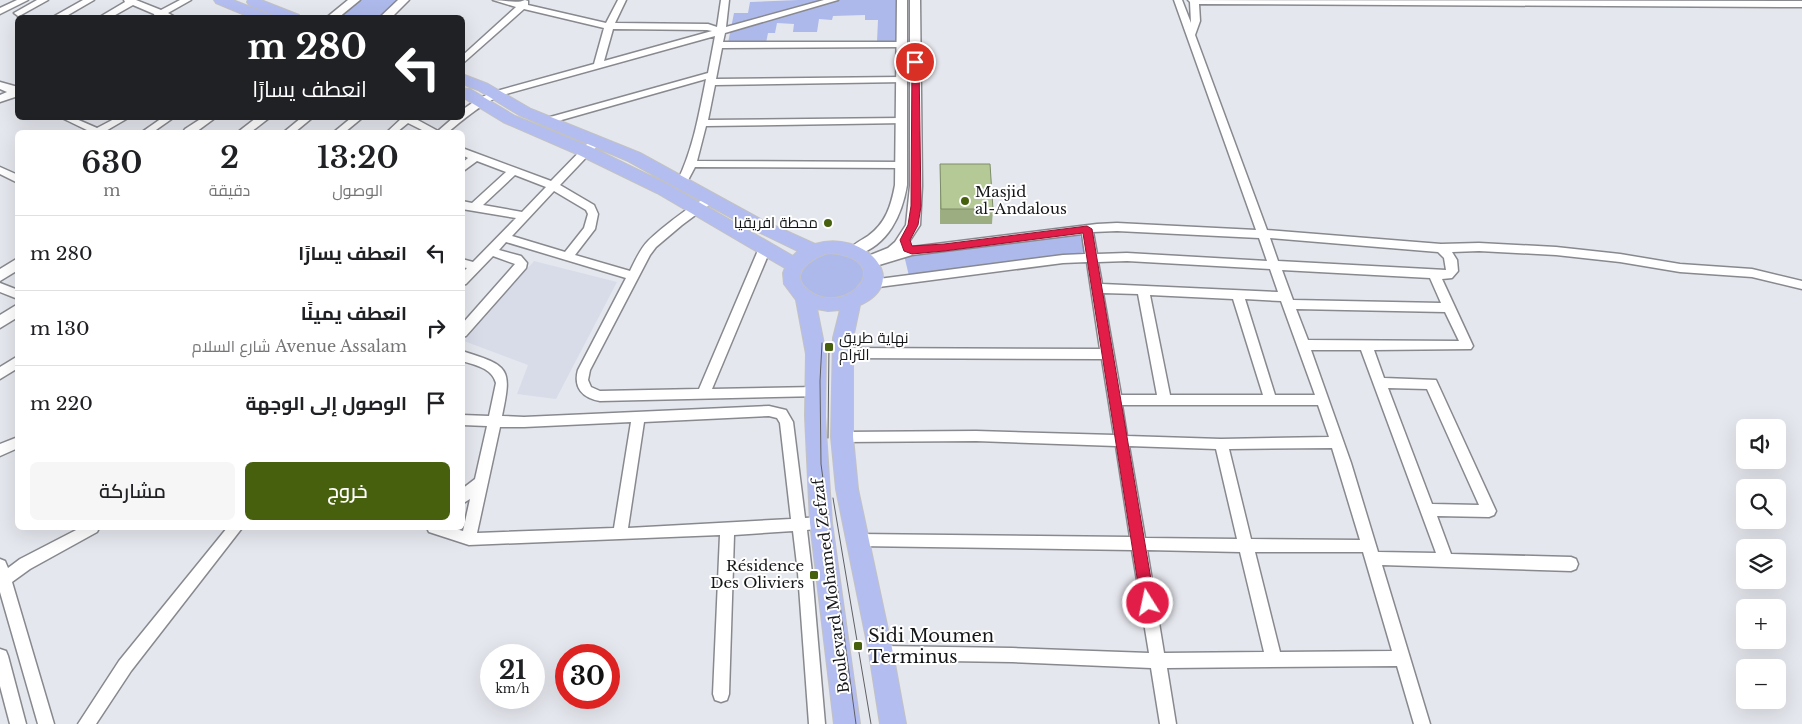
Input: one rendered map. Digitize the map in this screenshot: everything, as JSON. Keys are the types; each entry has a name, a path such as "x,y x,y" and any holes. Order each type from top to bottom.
{"main road":[{"path":"221,0 258,15"},
{"path":"250,0 287,15"},
{"path":"465,80 488,97 509,119 591,146 682,182 705,204 765,248 794,265"},
{"path":"465,91 514,106 547,121 656,185 756,224 813,250"},
{"path":"835,246 865,258 873,272 871,284 860,297 851,301 827,305 805,299 797,292 792,283 791,274 794,265 813,250 835,246"},
{"name":"Boulevard Mohamed Zefzaf","path":"805,299 816,354 810,523 848,724"},
{"name":"Boulevard Mohamed Zefzaf","path":"851,301 842,338 842,437 848,489 882,653 894,724"}],"street":[{"path":"3,10 24,0"},
{"path":"18,13 44,0"},
{"path":"61,15 90,0"},
{"path":"107,15 130,1 158,15 187,0"},
{"path":"335,15 355,0"},
{"path":"387,15 404,0"},
{"path":"497,0 609,26 708,27 721,31"},
{"path":"465,58 529,0"},
{"path":"598,65 609,26 622,0"},
{"path":"682,182 691,164 702,123 721,31 721,19 725,0"},
{"path":"465,113 488,97 834,0"},
{"path":"865,258 878,236 894,217 901,186 902,0"},
{"path":"908,246 916,206 915,0"},
{"path":"1178,0 1324,400 1422,724"},
{"path":"1192,34 1196,21 1193,0 1750,2 1802,4"},
{"path":"3,10 22,15"},
{"path":"718,45 901,45"},
{"path":"547,121 711,78 901,80"},
{"path":"0,85 15,91"},
{"path":"0,99 15,92"},
{"path":"73,120 94,130"},
{"path":"102,130 119,120"},
{"path":"151,130 165,120"},
{"path":"192,130 206,120"},
{"path":"247,130 260,120"},
{"path":"292,130 304,120"},
{"path":"342,130 354,120"},
{"path":"394,130 406,120"},
{"path":"412,120 429,130"},
{"path":"444,130 457,120"},
{"path":"702,123 901,121"},
{"path":"465,278 502,237 591,146"},
{"path":"465,153 553,186 587,206 593,214 589,229 567,257"},
{"path":"465,166 475,158"},
{"path":"691,164 901,165"},
{"path":"0,170 15,178"},
{"path":"476,206 512,172"},
{"path":"705,204 678,222 652,244 633,276 584,370 581,381 584,389 588,393 600,396 816,392"},
{"path":"465,205 524,216"},
{"path":"865,258 908,246 1087,229 1117,227 1155,228 1264,234 1441,248 1479,247 1556,251 1620,258 1680,268 1752,273 1802,285"},
{"path":"1087,229 1090,258 1108,354 1168,724"},
{"path":"502,237 633,276"},
{"path":"704,394 765,248"},
{"path":"871,284 1012,265 1090,258 1127,257 1448,275 1452,271 1450,256 1441,248"},
{"path":"465,330 520,268 521,263 517,259 489,251"},
{"path":"465,263 476,267"},
{"path":"0,276 15,265"},
{"path":"1304,345 1467,346 1434,275"},
{"path":"0,287 15,294"},
{"path":"1096,288 1237,294 1287,301 1449,308"},
{"path":"1144,290 1165,400"},
{"path":"1237,294 1271,400"},
{"path":"0,323 15,311"},
{"path":"1366,346 1446,560"},
{"path":"842,352 1108,354"},
{"path":"465,357 491,367 500,374 502,383 495,421 479,483 469,539"},
{"path":"0,374 15,363"},
{"path":"1380,383 1432,384 1489,511 1427,510"},
{"path":"1115,400 1324,400"},
{"path":"465,420 524,422 769,411 781,414 786,422 793,489 810,523 810,618 817,724"},
{"path":"620,533 638,417"},
{"path":"842,437 976,436 1221,444 1337,442"},
{"path":"0,450 15,443"},
{"path":"1221,444 1274,661"},
{"path":"465,495 479,483"},
{"path":"440,530 469,539 509,539 620,533 659,533 810,523"},
{"path":"721,694 727,528"},
{"path":"46,724 1,576 88,530"},
{"path":"86,724 124,666 234,530"},
{"path":"858,540 990,540 1247,547 1370,552 1446,560 1570,564"},
{"path":"882,653 1012,655 1158,661 1401,658"},
{"path":"0,656 18,724"}],"shaded area":[{"path":"353,0 401,0 382,15 334,15"},
{"path":"902,0 901,45 877,42 878,20 865,20 865,15 833,16 832,20 819,19 817,32 793,32 794,24 777,23 775,33 768,33 766,43 728,43 734,13 748,13 750,2"},
{"path":"1078,231 1087,252 909,276 904,255"},
{"path":"833,253 852,257 858,261 862,266 864,278 854,294 848,297 825,300 800,287 799,274 805,263 814,258"},
{"path":"534,261 617,282 556,399 517,394 528,365 465,340"}],"building":[{"name":"Masjid al-Andalous","path":"940,164 990,164 993,209 941,209"}],"tram line":[{"path":"822,343 820,381 821,464 856,724"},
{"path":"828,438 829,346"},
{"path":"833,498 871,724"}],"place":[{"name":"Masjid al-Andalous","path":"965,201"},
{"name":"محطة افريقيا","path":"828,223"},
{"name":"نهاية طريق الترام","path":"829,347"},
{"name":"Résidence Des Oliviers","path":"814,575"},
{"name":"Sidi Moumen Terminus","path":"858,646"}],"route":[{"path":"915,62 916,206 913,225 905,240 907,248 912,251 944,248 1087,229 1090,258 1108,354 1148,603"}]}
